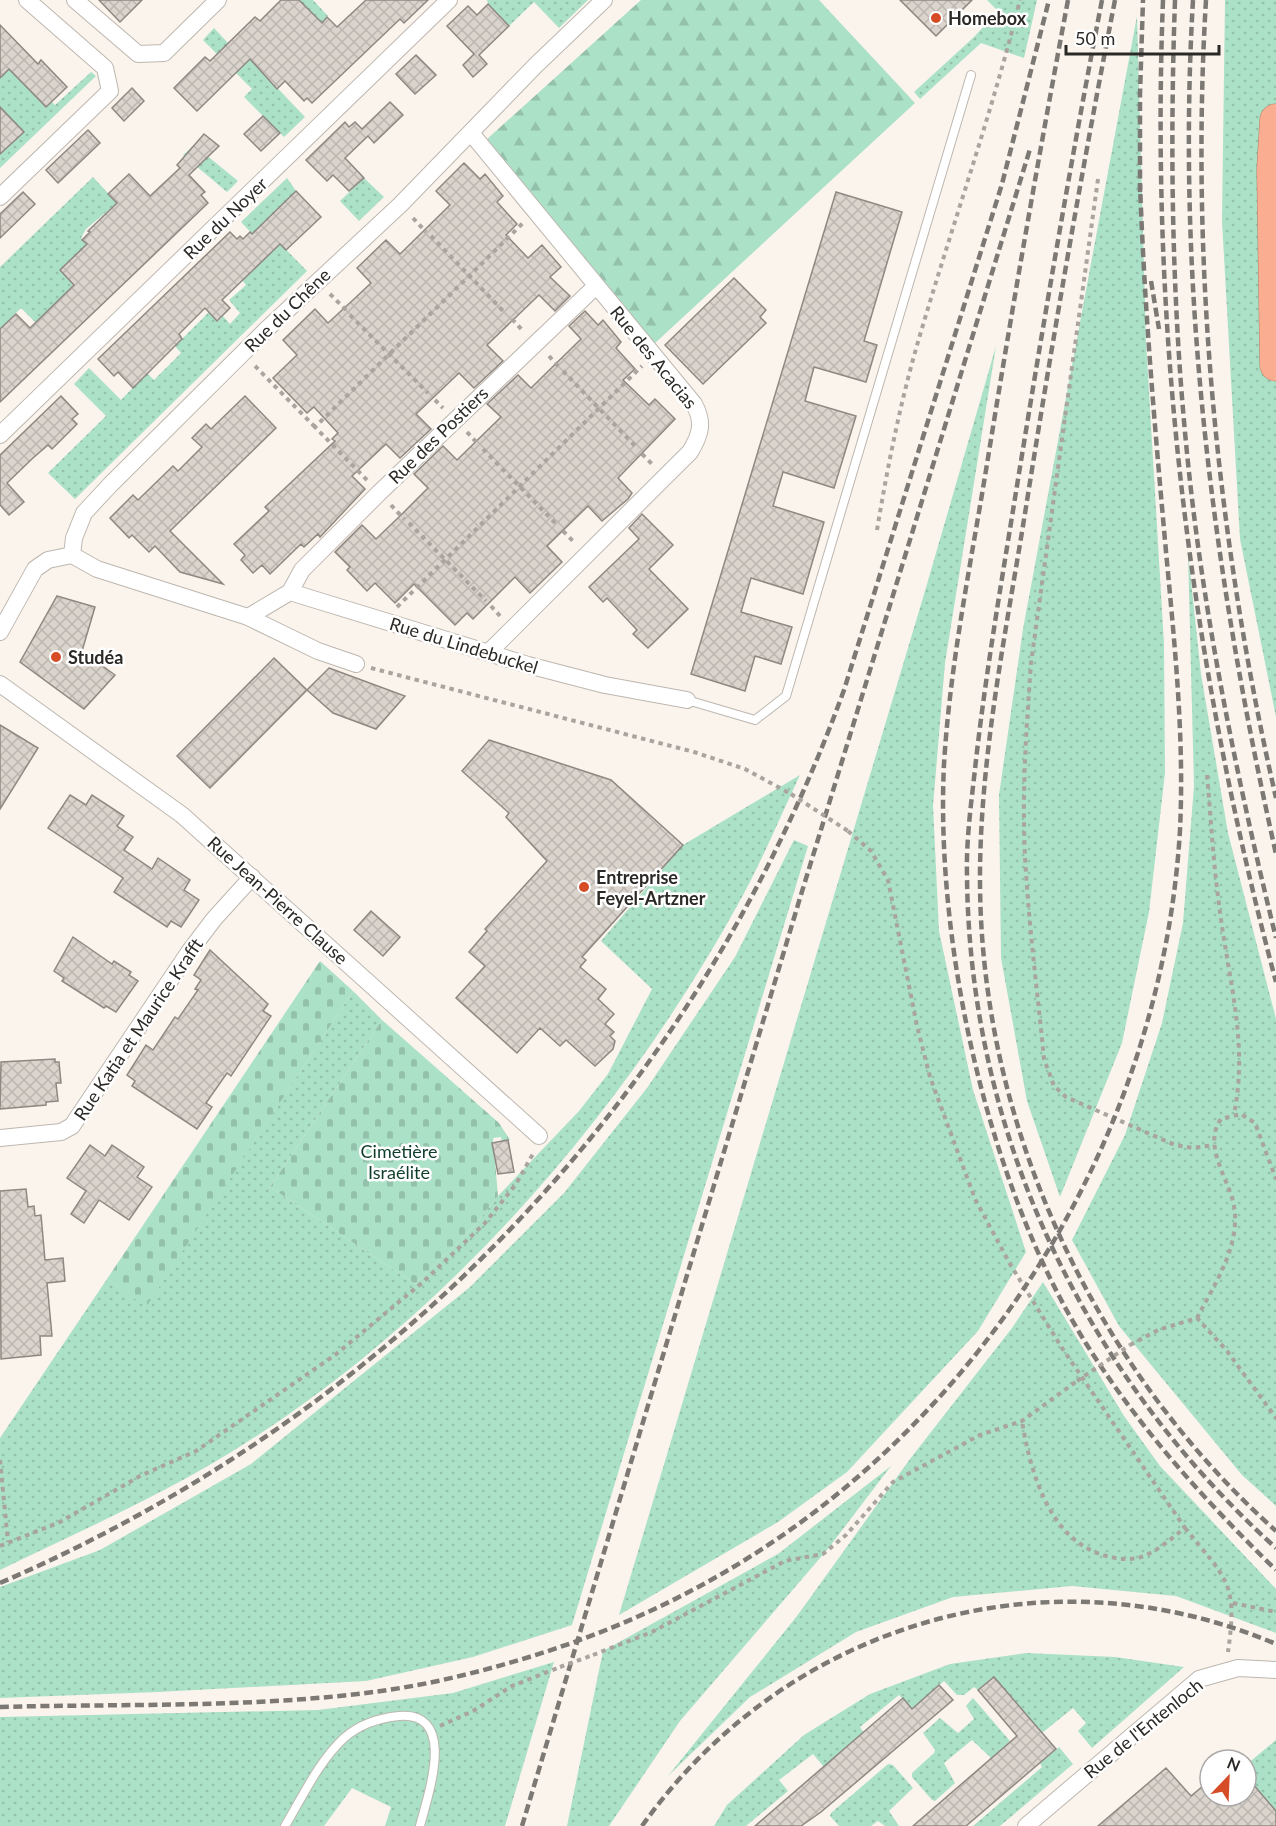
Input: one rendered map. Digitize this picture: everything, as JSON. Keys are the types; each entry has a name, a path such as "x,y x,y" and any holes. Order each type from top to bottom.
{"highway":[{"path":"1276,120 1273,169 1276,365"}],"street":[{"path":"0,197 110,91 105,68 27,0"},
{"path":"75,0 138,54 164,53 219,0"},
{"name":"Rue du Noyer","path":"0,435 449,0"},
{"name":"Rue du Chêne","path":"72,555 74,538 84,513 242,353 471,133 536,65 604,0"},
{"name":"Rue des Acacias","path":"471,133 699,414 700,432 696,442 657,488 489,652"},
{"name":"Rue des Postiers","path":"290,592 302,570 379,493 596,286"},
{"path":"0,632 35,569 48,560 72,555 97,569 248,617 318,651 356,664"},
{"path":"248,617 290,592"},
{"name":"Rue du Lindebuckel","path":"290,592 370,618 580,679 687,700"},
{"name":"Rue Jean-Pierre Clause","path":"0,684 182,815 539,1136"},
{"name":"Rue Katia et Maurice Krafft","path":"0,1138 61,1132 72,1126 195,943 252,877"},
{"name":"Rue de l'Entenloch","path":"1026,1826 1199,1679 1226,1669 1251,1667 1276,1670"}],"lane":[{"path":"687,700 755,720 786,696 971,75"},
{"path":"285,1826 325,1760 346,1737 371,1721 404,1716 414,1718 431,1730 436,1758 420,1826"}],"path":[{"path":"877,530 899,413 916,347 980,148 1020,0"},
{"path":"1098,179 1031,663 1026,728 1024,792 1026,871 1044,1059 1054,1086 1084,1106 1175,1144 1193,1149 1214,1145"},
{"path":"315,427 536,211"},
{"path":"431,236 506,314"},
{"path":"350,315 428,393"},
{"path":"242,353 404,519"},
{"path":"370,618 376,601 395,609 653,355"},
{"path":"563,371 638,449"},
{"path":"483,449 558,526"},
{"path":"409,523 486,601"},
{"path":"356,664 703,755 753,773 792,794 848,831 871,851 888,880 917,1026 930,1077 975,1199 1010,1264 1062,1348 1185,1528 1224,1576 1233,1603 1226,1669"},
{"path":"1208,775 1219,904 1235,1003 1240,1056 1240,1085 1234,1114"},
{"path":"431,1730 473,1712 512,1686 652,1632 785,1561 823,1554 846,1535 893,1482 980,1435 1022,1422 1130,1345 1158,1330 1197,1318 1225,1263 1233,1239 1233,1203 1214,1145 1214,1129 1221,1119 1241,1114 1255,1123 1276,1179"},
{"path":"0,1546 60,1522 140,1476 196,1451 335,1355 423,1282 485,1223 524,1171 539,1136"},
{"path":"1197,1318 1227,1351 1276,1418"},
{"path":"1022,1422 1027,1455 1044,1497 1064,1530 1081,1546 1112,1558 1143,1556 1161,1547 1185,1528"},
{"path":"0,1460 8,1542"},
{"path":"1233,1603 1276,1612"}],"green space":[{"path":"299,0 313,0 328,16 313,31 304,22 312,13"},
{"path":"487,0 588,0 559,28 534,2 509,26 488,4"},
{"path":"641,0 819,0 915,103 654,344 486,140"},
{"path":"987,0 1037,0 1024,58 981,43 920,99 914,92 974,37 998,11"},
{"path":"1225,0 1276,0 1276,717 1240,539 1222,221"},
{"path":"1137,16 1146,341 1164,644 1165,773 1149,912 1122,1043 1060,1197 1027,1101 1001,958 999,795 1023,629"},
{"path":"214,28 228,43 271,32 266,76 305,117 284,137 244,97 252,89 203,40"},
{"path":"0,50 55,105 91,72 96,76 0,168"},
{"path":"194,145 238,181 227,192 183,155"},
{"path":"93,177 117,203 86,229 81,238 87,245 60,270 73,285 36,323 21,308 0,329 0,267"},
{"path":"287,178 296,191 262,225 307,271 75,499 48,473 106,416 74,384 89,368 121,400 147,373 154,380 181,353 175,346 209,312 218,321 223,316 230,324 240,313 229,300 246,285 242,280 270,253 241,222"},
{"path":"364,178 384,197 359,221 340,201"},
{"path":"996,346 945,663 933,806 939,931 973,1090 1026,1252 978,1331 847,1472 778,1522 619,1615 925,591"},
{"path":"1188,553 1201,674 1228,833 1276,1019 1276,1506 1242,1475 1119,1326 1072,1240 1125,1135 1162,1023 1183,923 1194,786"},
{"path":"800,775 737,906 690,986 637,1064 579,1140 517,1212 450,1281 380,1344 305,1402 228,1454 144,1500 0,1570 0,1438 107,1279 146,1306 353,991 382,1020 270,1187 415,1284 474,1226 498,1196 579,1111 608,1074 652,989 601,941 683,845"},
{"path":"794,840 808,846 572,1625 473,1657 366,1681 0,1698 0,1587 100,1550 251,1464 470,1287 564,1193 647,1088 735,957"},
{"path":"320,961 353,991 146,1307 107,1279"},
{"name":"Cimetière Israélite","path":"382,1020 499,1123 510,1140 502,1141 501,1137 493,1138 498,1196 474,1226 415,1284 270,1187"},
{"path":"1043,1282 1124,1416 1160,1466 1276,1589 1276,1633 1176,1596 1072,1586 953,1597 856,1632 750,1697 668,1776 797,1616 910,1459 1012,1328"},
{"path":"891,1466 827,1550 680,1721 609,1826 567,1826 603,1651 778,1554"},
{"path":"1026,1653 1115,1657 1184,1667 1092,1748 1078,1731 1086,1723 1073,1708 1042,1733 994,1677 978,1690 974,1687 964,1695 957,1695 944,1681 912,1709 899,1695 860,1727 864,1733 824,1767 813,1754 779,1780 788,1791 746,1826 714,1826 727,1805 804,1735 870,1694 950,1664"},
{"path":"554,1662 505,1826 385,1826 391,1807 352,1788 324,1826 0,1826 0,1717 318,1710 453,1693"},
{"path":"973,1698 1010,1741 991,1758 972,1740 944,1763 955,1783 935,1801 932,1800 912,1777 912,1773 935,1750 923,1733 940,1718 958,1733 974,1719 966,1706"},
{"path":"1276,1740 1276,1811 1258,1790 1258,1755"},
{"path":"1059,1747 1073,1764 1000,1826 973,1826 1042,1767 1040,1763"},
{"path":"888,1764 893,1765 913,1788 889,1811 899,1826 885,1826 878,1821 871,1826 839,1826 830,1816 831,1813"}],"building":[{"path":"99,0 142,0 120,22"},
{"path":"281,0 299,0 322,23 327,17 337,27 366,0 428,0 404,23 400,19 312,103 307,98 304,101 285,81 277,89 250,59 197,111 174,88 205,57 210,61 255,17 260,21"},
{"name":"Homebox","path":"900,0 972,0 936,36"},
{"path":"488,4 509,26 479,55 487,64 473,77 463,65 474,54 447,26 468,6 477,15"},
{"path":"0,25 38,64 41,60 67,87 46,107 9,69 0,78"},
{"path":"416,55 436,75 415,94 396,74"},
{"path":"132,88 144,101 124,121 112,108"},
{"path":"390,102 403,115 374,143 368,136 345,158 364,178 349,191 333,175 327,181 306,160 345,122 349,127 355,122 362,129"},
{"path":"0,107 24,132 0,154"},
{"path":"263,116 280,133 261,151 244,134"},
{"path":"88,130 100,143 58,183 46,170"},
{"path":"204,134 219,146 189,175 205,192 201,195 208,203 0,402 0,329 16,314 30,328 74,285 60,270 87,244 82,240 90,232 88,231 117,203 108,194 129,174 150,196 180,168 177,165"},
{"path":"464,163 480,179 485,174 503,196 497,202 517,224 506,235 528,258 542,245 561,267 550,277 570,296 555,311 539,295 487,345 503,361 474,388 459,373 416,414 431,429 400,458 386,444 352,476 365,489 320,537 318,534 304,547 301,544 270,574 262,565 253,573 241,560 245,555 234,544 269,511 265,507 335,441 332,439 338,433 314,407 307,413 273,378 297,355 283,340 315,309 328,323 371,283 357,268 386,240 400,254 450,205 436,191"},
{"path":"296,191 321,217 286,250 280,244 222,300 230,308 217,321 205,308 179,334 182,339 133,388 118,372 114,376 98,359 230,232 237,239 240,236 243,239 250,232 252,234"},
{"path":"23,192 35,204 0,238 0,214"},
{"path":"836,192 902,212 864,341 877,345 866,382 814,367 805,401 856,416 834,488 783,472 773,506 824,522 803,594 751,578 741,612 792,627 781,664 755,656 745,691 691,674"},
{"path":"734,278 766,310 760,317 766,323 703,384 665,345"},
{"path":"585,311 598,325 603,320 621,342 616,348 635,369 623,380 649,405 655,399 675,419 618,478 632,493 628,499 602,521 588,506 547,546 562,562 530,593 515,577 473,619 467,613 455,625 414,584 395,603 375,583 367,591 347,570 350,567 335,552 362,525 376,539 400,516 428,488 414,474 443,446 457,460 501,417 487,404 518,375 531,388 581,339 569,326"},
{"path":"61,396 78,414 72,419 77,424 52,449 48,445 7,483 24,502 9,515 0,505 0,455"},
{"path":"245,396 276,428 170,531 223,584 180,572 155,546 149,552 132,535 129,538 110,518 133,495 138,500 173,466 178,471 202,447 192,438 206,424 211,429"},
{"path":"642,514 673,545 649,569 688,609 648,648 633,634 637,630 607,598 603,602 589,587 639,539 629,528"},
{"name":"Studéa","path":"57,596 95,607 82,651 115,675 84,709 20,662"},
{"path":"274,658 307,690 210,788 177,756"},
{"path":"329,668 405,696 376,729 333,713 307,690"},
{"path":"0,725 38,748 0,809"},
{"name":"Entreprise Feyel-Artzner","path":"489,740 611,780 683,845 582,957 586,960 580,967 606,989 598,999 614,1014 605,1024 614,1032 610,1036 615,1041 613,1049 595,1066 566,1040 560,1046 540,1028 517,1053 456,998 485,966 469,952 487,931 485,929 547,861 506,817 509,813 462,771"},
{"path":"70,795 86,805 92,795 124,816 117,826 133,837 124,850 152,869 158,858 190,880 184,890 199,900 181,927 171,921 167,927 114,892 123,878 48,828"},
{"path":"371,911 400,937 383,956 354,930"},
{"path":"73,937 112,964 114,961 131,972 129,975 138,981 116,1012 106,1006 104,1008 62,981 64,978 54,971"},
{"path":"210,950 268,1004 263,1011 271,1016 231,1076 227,1073 206,1103 212,1107 197,1129 132,1086 135,1081 127,1075 146,1045 153,1050 175,1017 178,1019 198,990 195,989 201,980 194,975"},
{"path":"55,1059 55,1062 59,1062 61,1083 56,1083 58,1101 46,1102 46,1105 0,1109 1,1062"},
{"path":"508,1140 514,1172 498,1174 492,1143"},
{"path":"90,1145 105,1156 112,1145 144,1167 137,1177 152,1187 129,1220 99,1200 84,1223 71,1214 86,1191 67,1178"},
{"path":"26,1189 28,1207 34,1206 35,1216 41,1215 45,1260 63,1258 65,1281 47,1283 52,1336 40,1336 41,1355 1,1359 0,1191"},
{"path":"994,1677 1056,1749 966,1826 913,1826 1017,1736 978,1690"},
{"path":"939,1685 953,1700 821,1812 801,1826 755,1826 903,1698 912,1709"},
{"path":"1166,1768 1191,1796 1198,1790 1198,1808 1258,1808 1258,1790 1276,1811 1276,1826 1098,1826"}],"railway":[{"path":"0,1583 144,1512 278,1428 402,1332 515,1224 617,1105 706,976 782,838 844,690 1002,184 1049,0"},
{"path":"1068,0 1016,290 951,689 944,764 944,835 949,910 959,987 975,1065 996,1141 1022,1214 1052,1283 1107,1376 1151,1435 1199,1491 1276,1570"},
{"path":"1102,0 1046,311 980,727 967,861 973,971 989,1065 1015,1156 1051,1244 1095,1328 1147,1407 1208,1480 1276,1548"},
{"path":"1115,0 1057,316 990,735 981,826 980,872 985,965 1000,1056 1024,1146 1058,1233 1101,1315 1152,1393 1210,1465 1276,1531"},
{"path":"1140,192 1143,0"},
{"path":"1163,0 1161,124 1163,248 1170,372 1182,495 1199,618 1220,740 1246,861 1276,982"},
{"path":"1175,0 1173,223 1186,446 1205,593 1220,680 1246,809 1276,938"},
{"path":"1193,0 1189,108 1190,215 1195,323 1205,430 1234,643 1276,854"},
{"path":"1206,0 1202,99 1202,200 1213,401 1238,602 1255,701 1276,798"},
{"path":"522,1826 800,898 1030,149"},
{"path":"0,1707 220,1703 332,1697 438,1681 511,1662 582,1639 685,1594 718,1576 813,1513 900,1438 976,1354 1042,1260 1096,1160 1138,1054 1166,943 1180,830 1181,752 1177,674 1149,351 1140,184"},
{"path":"1151,281 1159,329"},
{"path":"642,1826 701,1756 769,1698 845,1653 927,1622 1012,1605 1100,1603 1189,1615 1276,1644"}],"place":[{"name":"Homebox","path":"936,18"},
{"name":"Studéa","path":"56,657"},
{"name":"Entreprise Feyel-Artzner","path":"584,887"}]}
